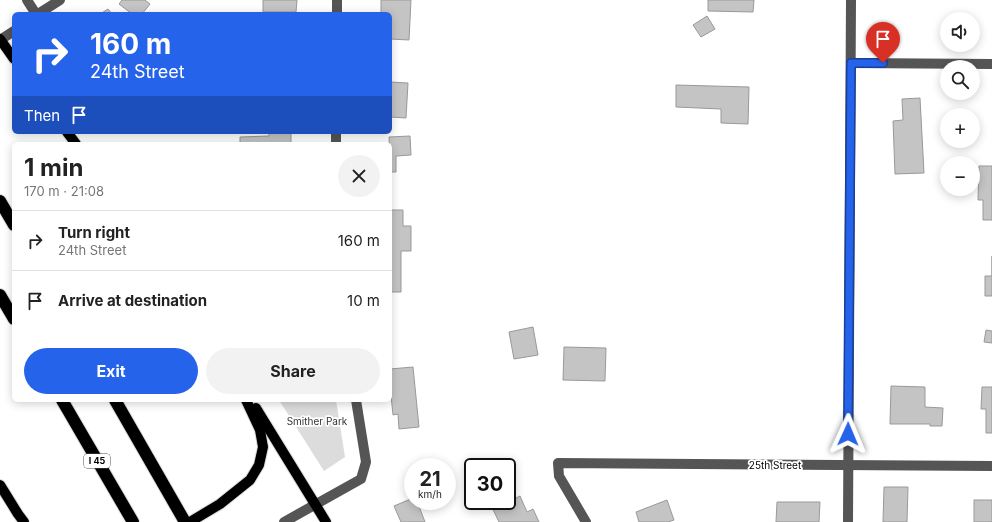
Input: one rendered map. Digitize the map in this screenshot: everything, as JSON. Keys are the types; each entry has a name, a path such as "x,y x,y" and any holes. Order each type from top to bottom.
{"highway":[{"path":"0,201 12,222"},
{"path":"0,295 12,316"},
{"name":"I 45","path":"63,402 133,522"},
{"path":"116,402 185,522"}],"main road":[{"path":"0,40 12,55"},
{"path":"190,522 220,504 250,480 259,465 263,447 260,430 247,402"},
{"path":"252,402 326,522"},
{"path":"0,485 24,522"}],"street":[{"path":"27,0 36,12"},
{"path":"40,12 60,0"},
{"path":"337,0 337,12"},
{"path":"848,522 851,0"},
{"path":"0,40 12,32"},
{"path":"851,63 992,64"},
{"path":"284,522 361,479 366,462 356,402"},
{"name":"25th Street","path":"586,522 559,476 558,463 992,466"}],"green space":[{"name":"Smither Park","path":"280,402 336,402 345,457 324,471"}],"building":[{"path":"122,0 145,0 150,4 144,12 129,12 119,4"},
{"path":"263,0 297,0 296,12 263,12"},
{"path":"381,0 411,0 409,40 392,39 392,12 381,12"},
{"path":"708,0 754,0 753,12 708,11"},
{"path":"108,9 110,12 103,12"},
{"path":"707,16 715,29 701,37 693,25"},
{"path":"392,82 408,83 406,118 392,117"},
{"path":"676,85 749,87 748,124 721,123 721,109 676,107"},
{"path":"920,98 924,173 895,174 893,121 903,120 902,99"},
{"path":"269,134 291,134 291,142 240,142 240,137 269,136"},
{"path":"410,136 411,155 396,156 396,172 392,172 392,142 389,142 389,137"},
{"path":"980,166 992,166 992,220 983,220 983,200 978,200 978,196 980,196"},
{"path":"392,210 403,210 403,226 411,226 411,251 401,251 401,292 392,292"},
{"path":"985,276 992,276 992,296 985,296"},
{"path":"533,327 538,355 514,359 509,332"},
{"path":"986,330 992,331 992,343 984,342"},
{"path":"564,347 606,348 605,381 563,380"},
{"path":"413,367 419,427 399,429 398,414 393,415 392,369"},
{"path":"891,386 925,387 925,407 943,408 942,426 930,426 930,424 890,424"},
{"path":"982,387 992,387 992,433 986,433 986,409 981,409"},
{"path":"884,487 908,487 907,522 883,522"},
{"path":"520,496 527,512 533,509 539,522 499,522 493,510 516,510 516,498"},
{"path":"667,500 674,520 668,522 639,522 636,512"},
{"path":"974,500 992,500 992,522 974,522"},
{"path":"404,502 404,510 420,510 425,522 401,522 394,506"},
{"path":"777,502 820,502 819,522 776,522"}],"route":[{"path":"848,434 851,63 883,63"}]}
